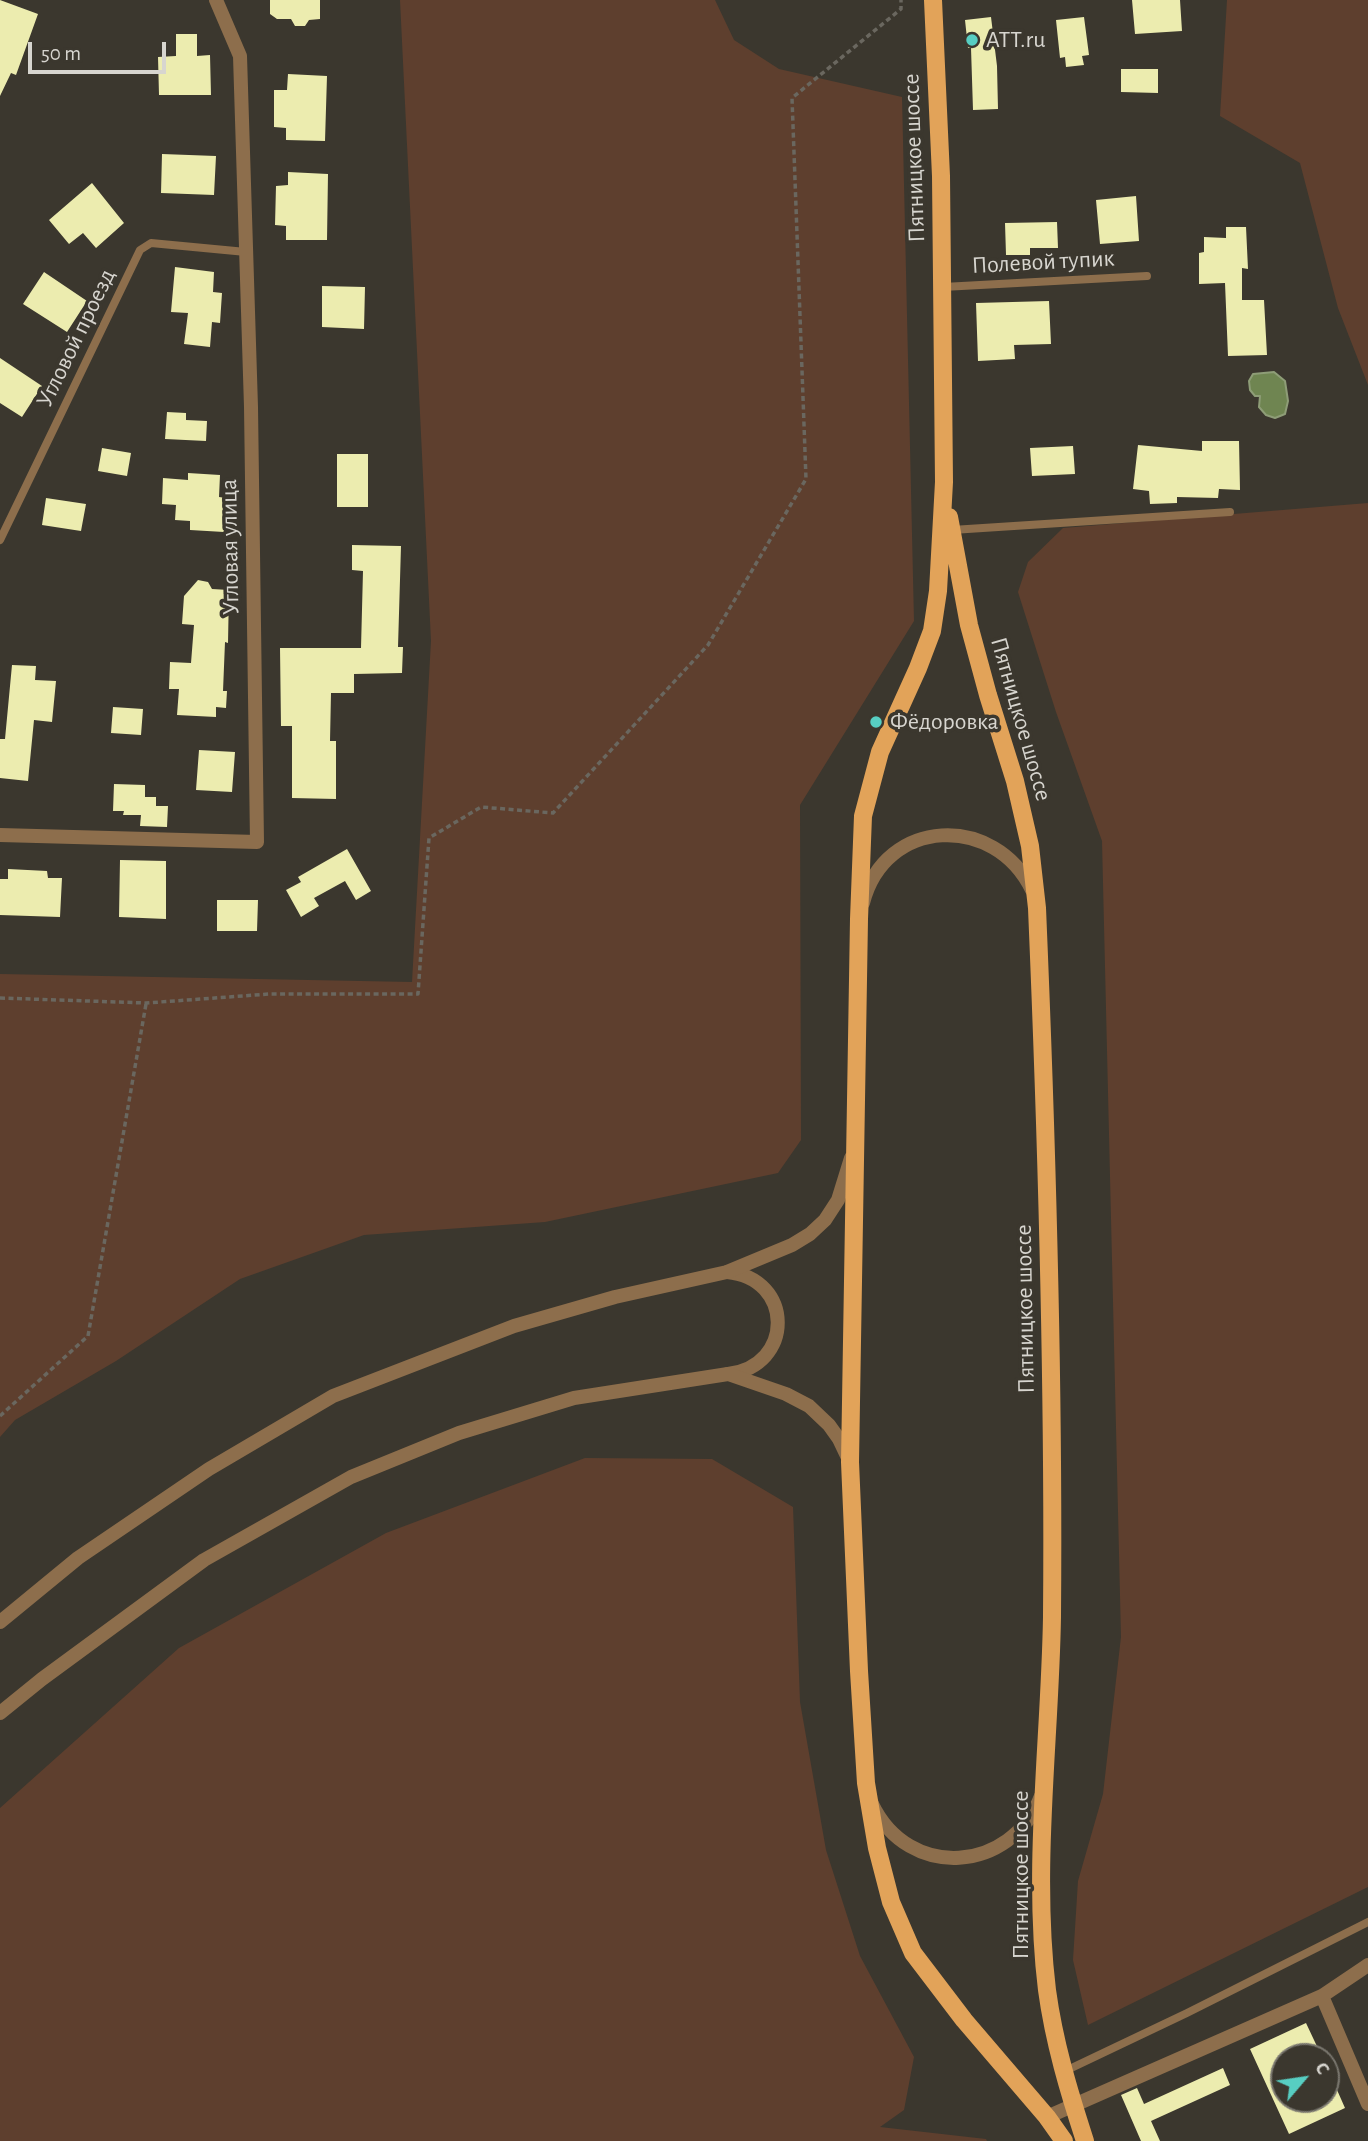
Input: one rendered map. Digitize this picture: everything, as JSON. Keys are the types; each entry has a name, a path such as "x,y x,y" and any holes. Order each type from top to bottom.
{"main road":[{"name":"Пятницкое шоссе","path":"933,0 941,176 944,482 938,592 932,631 880,752 863,816 854,1147 850,1462 859,1671 866,1783 877,1848 891,1902 913,1953 964,2020 1047,2117 1064,2141"},
{"name":"Пятницкое шоссе","path":"944,482 969,625 1016,781 1031,846 1037,908 1051,1326 1052,1619 1041,1898 1047,1990 1063,2072 1085,2141"}],"street":[{"name":"Угловая улица","path":"0,835 257,842 251,407 240,56 216,0"},
{"path":"859,919 871,880 891,856 918,840 949,834 979,839 1006,855 1027,878 1037,908"},
{"path":"0,1622 78,1558 209,1469 333,1396 514,1326 615,1297 727,1272 792,1245 810,1234 825,1220 838,1200 854,1147"},
{"path":"0,1713 204,1560 351,1477 459,1433 574,1398 749,1369 766,1357 772,1348 778,1328 775,1307 765,1289 747,1276 727,1272"},
{"path":"728,1374 786,1394 809,1406 839,1439 850,1462"},
{"path":"866,1783 877,1814 897,1838 925,1853 956,1858 987,1853 1020,1831 1041,1798 1046,1767"},
{"path":"1047,2117 1322,1996 1368,1965"},
{"path":"1322,1996 1368,2104"}],"lane":[{"name":"Угловой проезд","path":"0,540 140,250 151,243 246,252"},
{"name":"Полевой тупик","path":"942,287 1147,276"},
{"path":"951,530 1230,512"},
{"path":"1063,2072 1368,1922"}],"path":[{"path":"0,998 146,1003 269,994 418,994 429,838 481,807 552,813 708,645 806,479 792,98 901,9 901,0"},
{"path":"0,1416 88,1336 146,1003"}],"shaded area":[{"path":"400,0 715,0 734,40 779,69 902,97 914,621 800,805 801,1140 778,1173 545,1222 364,1235 240,1279 116,1361 15,1420 0,1437 0,974 412,982 431,641"},
{"path":"1227,0 1368,0 1368,385 1338,308 1300,163 1220,116"},
{"path":"1274,372 1285,381 1288,401 1285,414 1275,418 1266,415 1259,407 1260,396 1255,396 1250,390 1249,381 1253,374"},
{"path":"1368,503 1368,1887 1088,2025 1073,1960 1078,1881 1103,1794 1121,1637 1102,841 1056,712 1018,592 1028,562 1063,528"},
{"path":"585,1458 712,1459 793,1507 800,1702 826,1850 860,1956 914,2057 904,2110 880,2127 987,2141 0,2141 0,1808 179,1648 386,1533"}],"building":[{"path":"0,0 38,14 16,75 11,73 0,96"},
{"path":"270,0 320,0 320,19 309,20 305,26 295,26 291,19 277,19 270,14"},
{"path":"1132,0 1180,0 1182,31 1135,34"},
{"path":"991,17 997,66 998,109 973,110 971,48 968,48 965,20"},
{"path":"1084,17 1089,55 1082,56 1084,65 1066,67 1065,57 1060,58 1056,20"},
{"path":"176,34 197,34 197,56 210,55 211,95 159,95 158,57 176,56"},
{"path":"1121,69 1158,69 1158,93 1121,92"},
{"path":"288,74 327,76 325,141 286,140 286,128 274,127 274,90 287,90"},
{"path":"162,154 216,156 214,195 161,193"},
{"path":"288,172 328,174 327,240 286,240 286,226 275,225 276,186 288,185"},
{"path":"92,183 124,223 96,248 83,233 69,244 49,220"},
{"path":"1136,196 1139,241 1100,244 1096,200"},
{"path":"1057,222 1058,248 1030,248 1030,255 1006,255 1005,223"},
{"path":"1226,227 1246,227 1248,269 1242,268 1242,300 1264,300 1267,355 1228,356 1225,283 1199,284 1199,253 1204,252 1204,237 1226,238"},
{"path":"175,267 214,272 213,292 222,293 220,323 212,322 210,347 184,344 188,313 171,312"},
{"path":"44,272 87,301 67,332 23,304"},
{"path":"322,286 365,287 364,329 322,327"},
{"path":"1049,301 1051,344 1014,345 1015,359 978,361 976,303"},
{"path":"0,358 42,386 22,417 0,403"},
{"path":"167,412 186,413 186,420 207,421 206,441 165,439"},
{"path":"1202,441 1239,441 1240,490 1219,489 1218,498 1177,497 1177,503 1150,504 1149,491 1133,489 1138,445 1202,451"},
{"path":"1073,446 1075,474 1032,476 1030,448"},
{"path":"102,448 131,453 127,476 98,471"},
{"path":"337,454 368,454 368,507 337,507"},
{"path":"188,473 220,475 219,497 226,498 224,532 190,530 190,521 175,520 176,505 162,504 163,478 188,480"},
{"path":"46,498 86,504 81,531 42,525"},
{"path":"352,545 401,546 398,647 403,647 402,673 354,674 354,693 331,693 330,741 336,741 336,799 292,798 292,726 281,726 280,648 361,648 363,571 352,570"},
{"path":"198,580 208,582 212,589 229,590 228,643 225,642 223,691 227,691 226,708 216,707 216,717 177,715 179,689 169,689 170,662 191,663 194,625 182,624 184,596"},
{"path":"12,665 36,666 35,680 56,681 52,722 34,720 28,781 0,778 0,739 5,739"},
{"path":"113,707 143,709 141,735 111,733"},
{"path":"199,750 235,752 232,792 196,790"},
{"path":"114,784 145,785 145,797 156,797 156,806 168,806 167,827 140,826 141,815 123,815 124,811 113,811"},
{"path":"347,849 371,891 356,900 345,881 314,898 319,906 301,917 286,890 301,882 298,877"},
{"path":"120,860 166,861 166,919 119,917"},
{"path":"8,869 47,871 48,878 62,878 60,917 0,915 0,879 8,879"},
{"path":"217,900 258,900 257,931 217,931"},
{"path":"1306,2023 1315,2043 1270,2043 1270,2093 1250,2049"},
{"path":"1223,2068 1230,2085 1151,2121 1160,2141 1141,2141 1121,2095 1137,2088 1144,2104"},
{"path":"1340,2097 1345,2108 1340,2110"},
{"path":"1279,2113 1334,2113 1289,2134"}],"place":[{"name":"ATT.ru","path":"972,40"},
{"name":"Фёдоровка","path":"876,722"}]}
